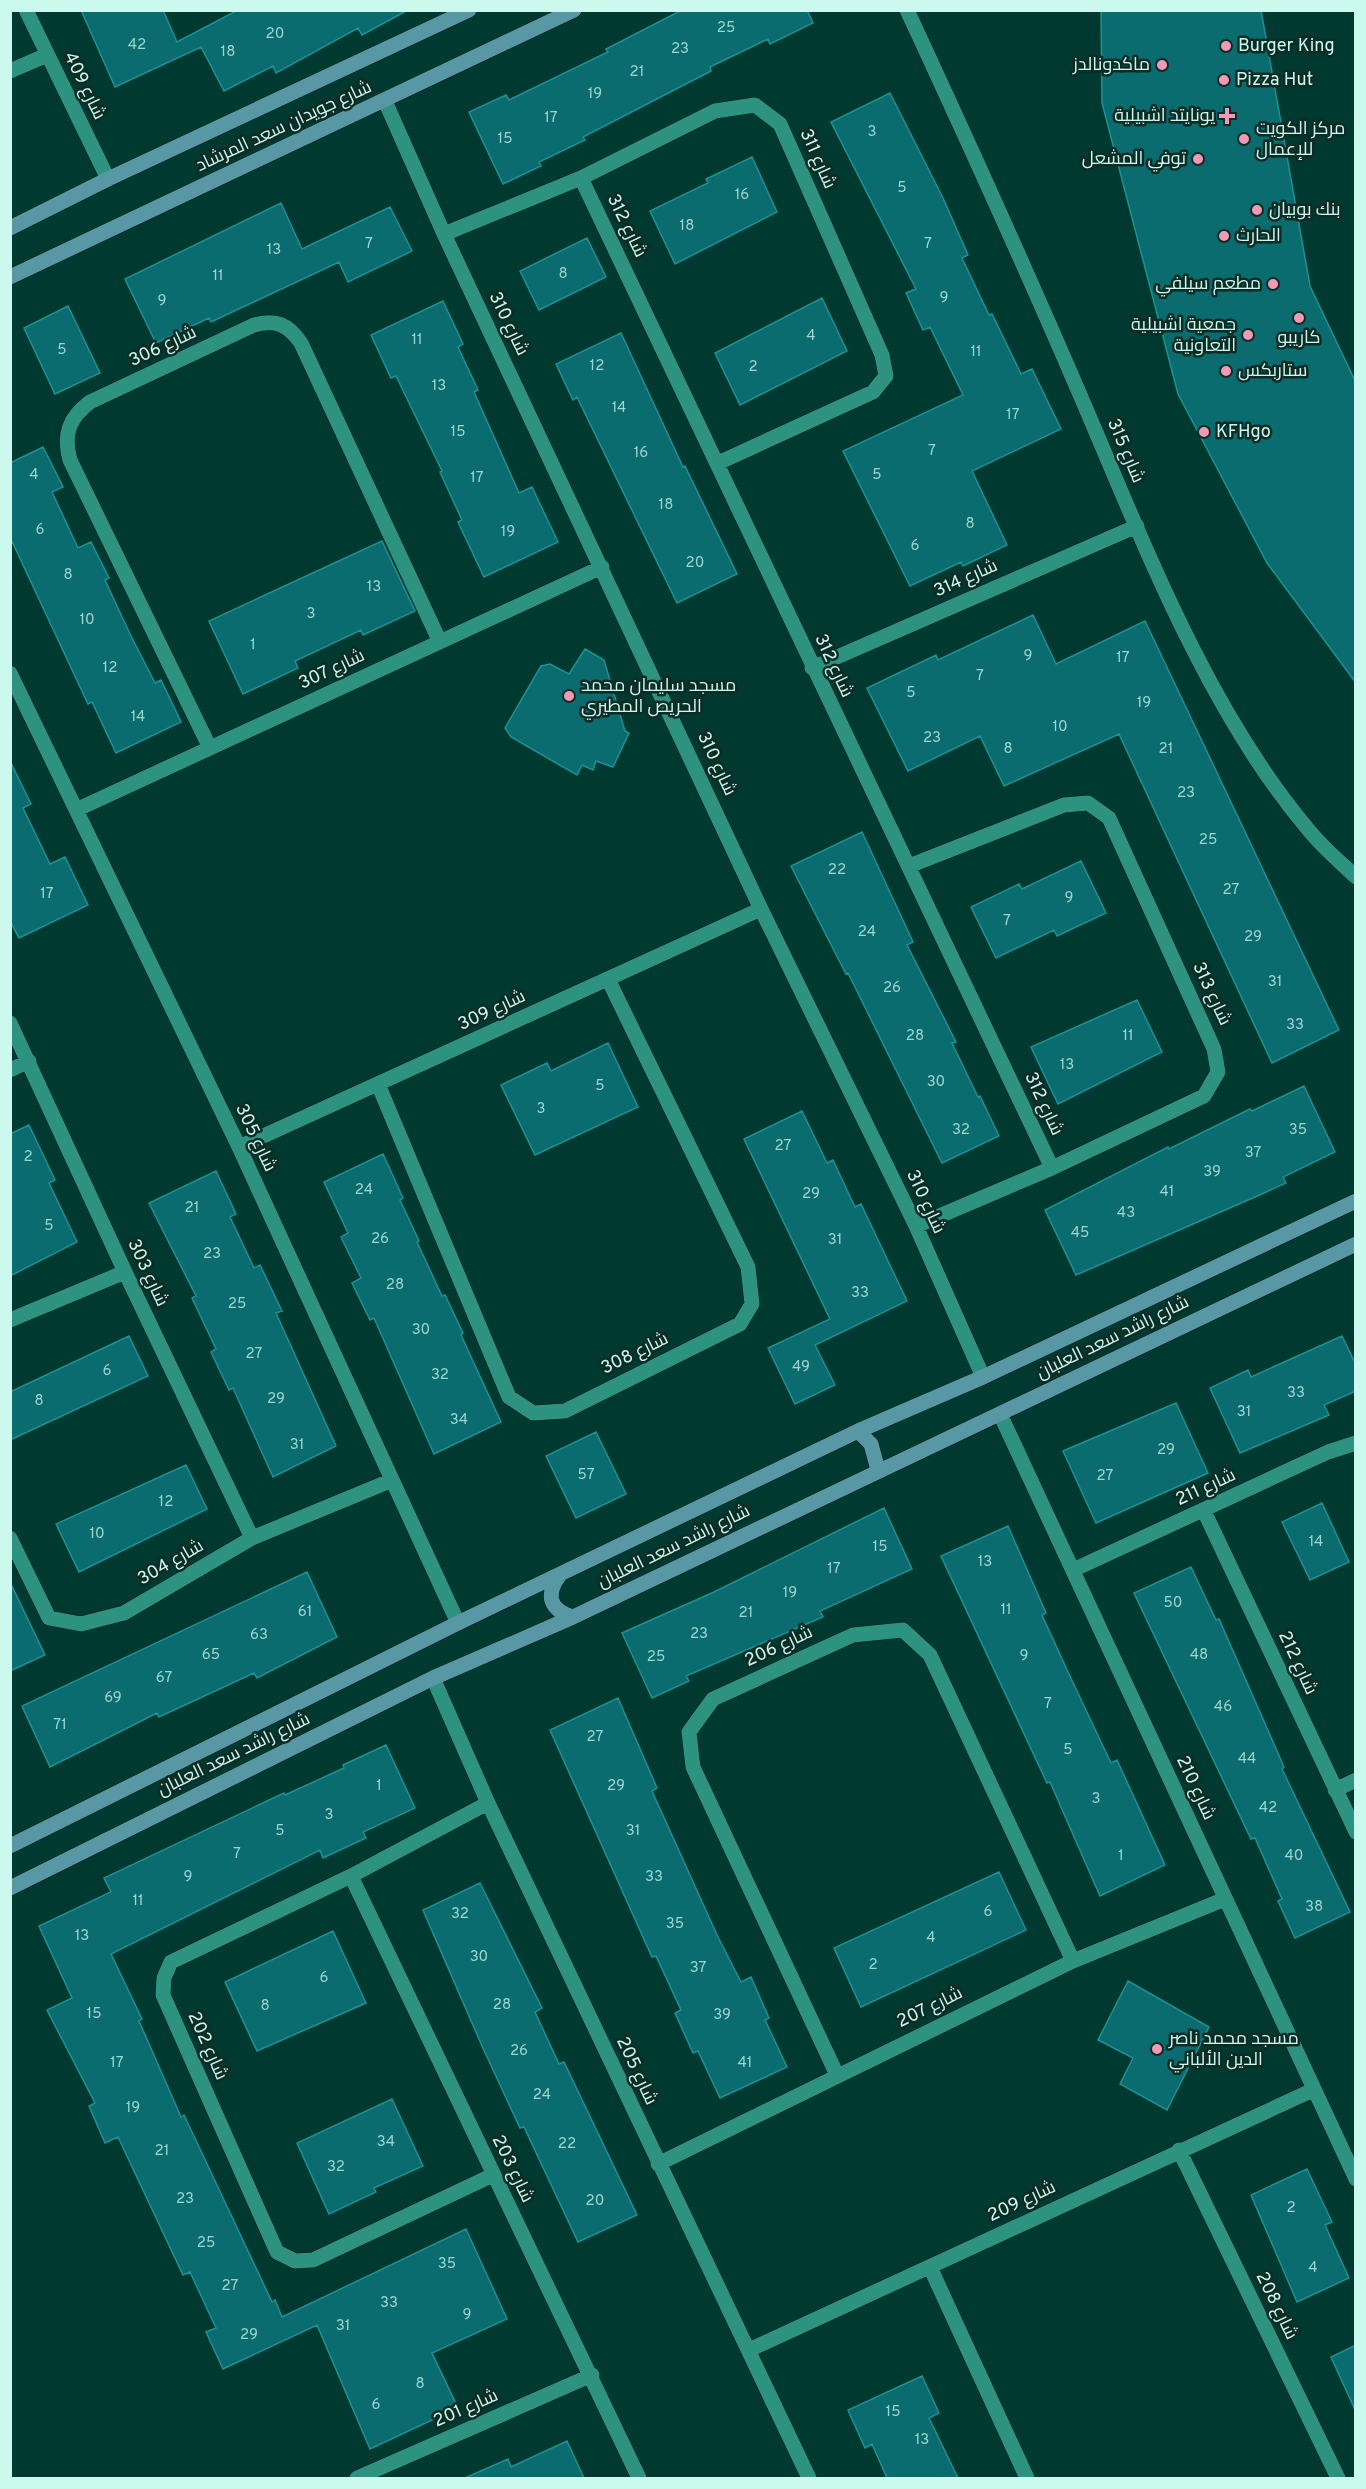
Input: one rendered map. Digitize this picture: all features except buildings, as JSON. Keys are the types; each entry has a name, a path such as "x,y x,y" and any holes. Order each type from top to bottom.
{"main road":[{"name":"شارع جويدان سعد المرشاد","path":"10,228 108,179 469,10"},
{"name":"شارع جويدان سعد المرشاد","path":"10,277 574,10"},
{"name":"شارع راشد سعد العلبان","path":"10,1846 458,1623 858,1431 982,1377 1356,1201"},
{"name":"شارع راشد سعد العلبان","path":"10,1888 433,1678 573,1617 1356,1244"},
{"path":"858,1431 871,1444 878,1470"},
{"path":"559,1576 551,1588 552,1602 560,1613 573,1617"}],"street":[{"name":"شارع 409","path":"26,10 108,179"},
{"name":"شارع 315","path":"907,10 1001,212 1137,526 1193,646 1247,746 1307,829 1356,877"},
{"path":"10,71 47,55"},
{"name":"شارع 310","path":"385,101 444,234 761,909 916,1226 982,1377"},
{"name":"شارع 311","path":"444,234 581,178 715,111 755,105 780,124 882,355 886,376 873,392 718,463"},
{"name":"شارع 312","path":"581,178 718,463 812,668 1052,1168"},
{"name":"شارع 306","path":"210,748 70,460 66,444 68,427 77,412 90,402 254,325 267,322 281,324 293,331 301,342 440,642"},
{"name":"شارع 314","path":"812,668 1137,526"},
{"name":"شارع 307","path":"78,809 602,567"},
{"name":"شارع 305","path":"10,673 78,809 239,1147 390,1481 458,1623"},
{"name":"شارع 313","path":"909,866 1064,805 1088,803 1109,818 1214,1049 1218,1072 1204,1096 1052,1168 916,1226"},
{"name":"شارع 309","path":"239,1147 761,909"},
{"name":"شارع 308","path":"378,1084 509,1396 533,1413 565,1411 740,1324 752,1304 748,1268 608,979"},
{"name":"شارع 303","path":"10,1023 125,1272 252,1538"},
{"path":"10,1070 29,1061"},
{"path":"10,1320 125,1272"},
{"name":"شارع 210","path":"1000,1414 1356,2180"},
{"name":"شارع 211","path":"1073,1570 1328,1452 1356,1443"},
{"name":"شارع 304","path":"10,1538 49,1618 81,1624 124,1613 252,1538 390,1481"},
{"name":"شارع 212","path":"1204,1511 1356,1832"},
{"name":"شارع 206","path":"837,2075 693,1767 690,1732 713,1699 853,1635 903,1630 930,1655 1073,1961"},
{"name":"شارع 205","path":"433,1678 488,1803 809,2478"},
{"path":"1335,1790 1356,1780"},
{"name":"شارع 202","path":"488,1803 351,1876 171,1962 164,1978 163,1995 277,2252 295,2261 313,2260 493,2175"},
{"name":"شارع 203","path":"351,1876 493,2175 592,2375 639,2478"},
{"name":"شارع 207","path":"658,2164 1073,1961 1225,1899"},
{"name":"شارع 209","path":"749,2350 1313,2090"},
{"name":"شارع 208","path":"1179,2150 1338,2478"},
{"path":"930,2267 1027,2478"},
{"name":"شارع 201","path":"357,2478 592,2375"}],"place":[{"name":"Burger King","path":"1226,46"},
{"name":"ماكدونالدز","path":"1162,65"},
{"name":"Pizza Hut","path":"1224,80"},
{"name":"يونايتد اشبيلية","path":"1227,116"},
{"name":"مركز الكويت للإعمال","path":"1244,139"},
{"name":"توفي المشعل","path":"1198,159"},
{"name":"بنك بوبيان","path":"1257,210"},
{"name":"الحارث","path":"1224,236"},
{"name":"مطعم سيلفي","path":"1273,284"},
{"name":"كاريبو","path":"1299,318"},
{"name":"جمعية اشبيلية التعاونية","path":"1248,335"},
{"name":"ستاربكس","path":"1226,371"},
{"name":"KFHgo","path":"1204,432"},
{"name":"مسجد سليمان محمد الحريص المطيري","path":"569,696"},
{"name":"مسجد محمد ناصر الدين الألباني","path":"1157,2049"}]}
